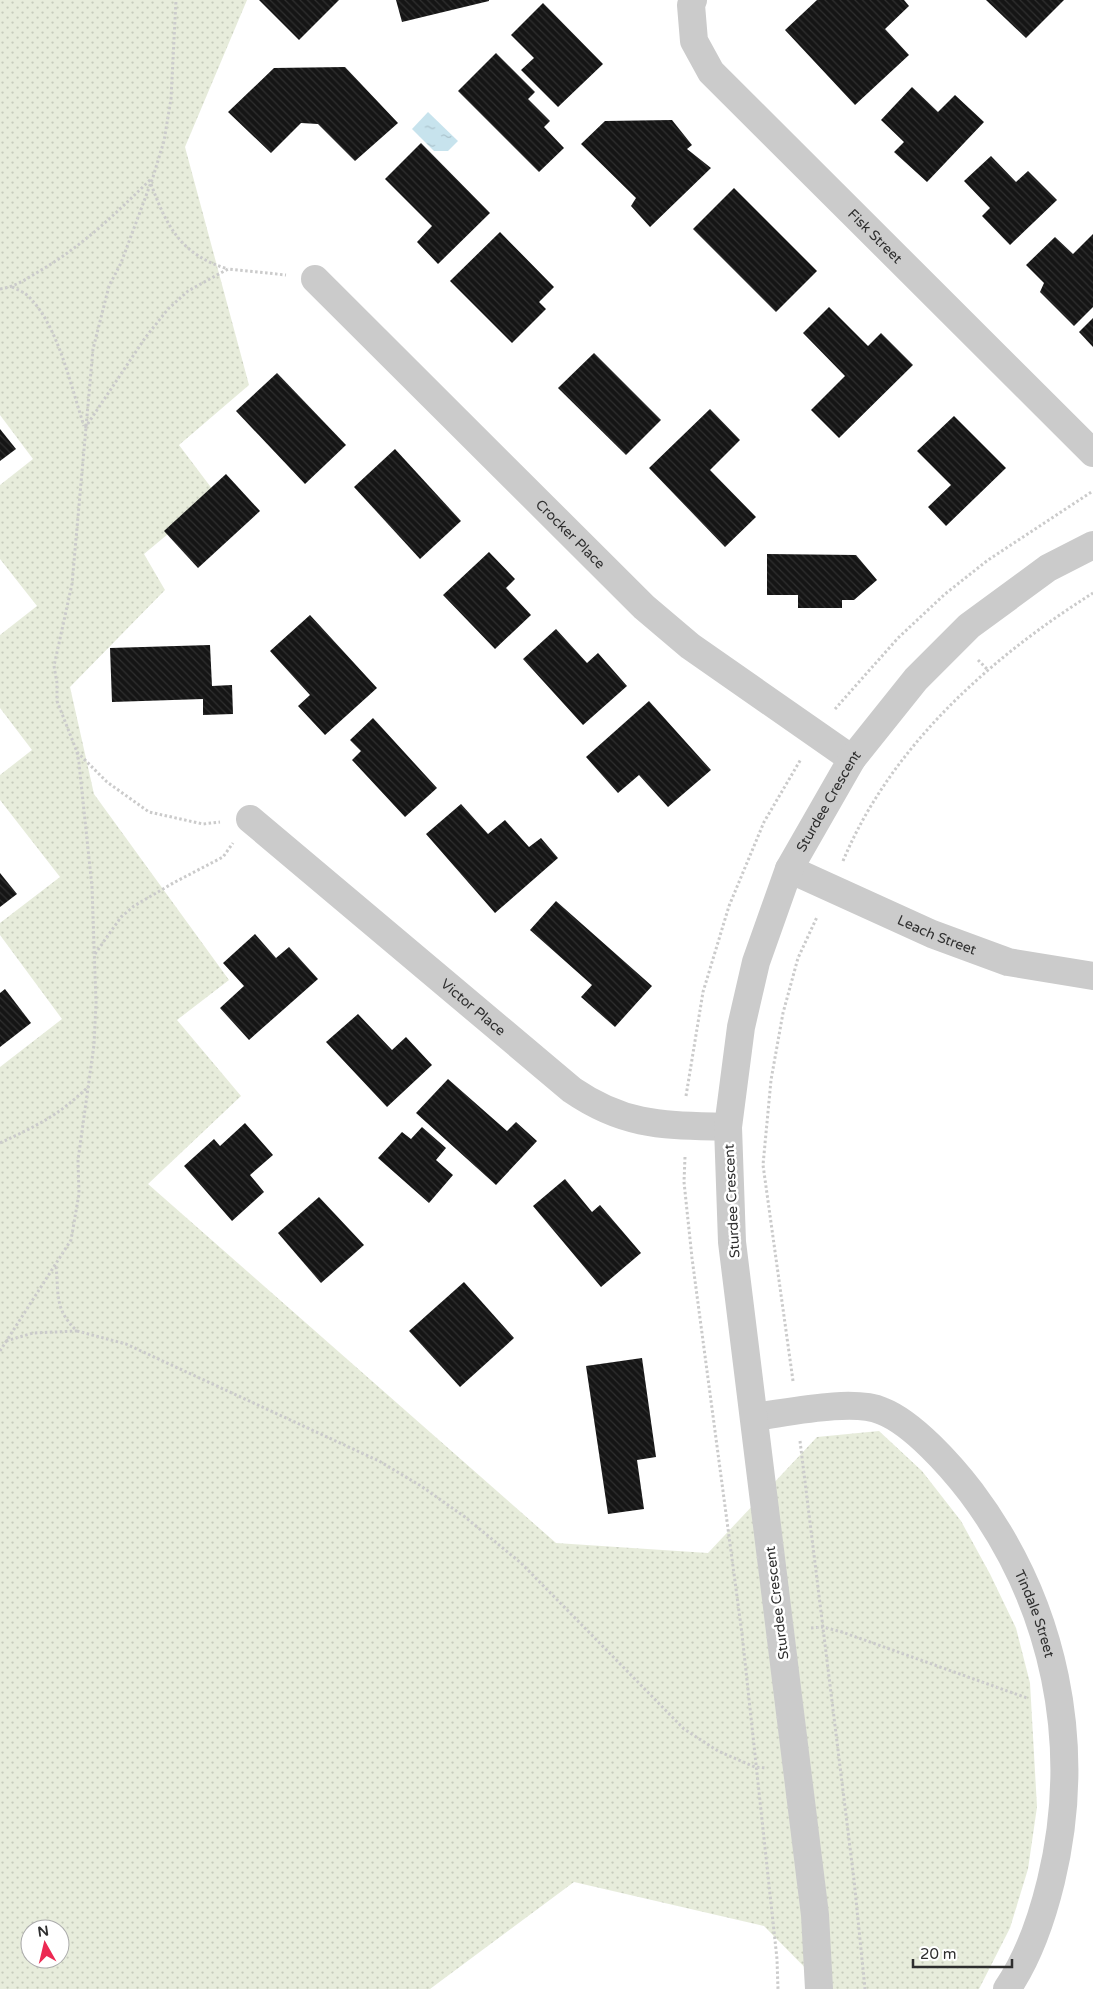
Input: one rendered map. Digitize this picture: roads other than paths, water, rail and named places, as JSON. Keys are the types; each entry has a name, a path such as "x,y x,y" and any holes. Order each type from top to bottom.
{"street":[{"name":"Fisk Street","path":"693,0 691,5 694,40 711,72 1093,453"},
{"name":"Crocker Place","path":"315,279 644,607 690,646 852,759"},
{"name":"Sturdee Crescent","path":"819,1989 815,1915 732,1242 728,1127 741,1027 756,962 789,869 852,759 916,678 969,626 1048,568 1093,546"},
{"name":"Victor Place","path":"250,819 578,1094 624,1118 685,1126 728,1127"},
{"name":"Leach Street","path":"789,869 932,934 1008,962 1093,976"},
{"name":"Tindale Street","path":"754,1417 846,1406 881,1410 903,1422 953,1468 995,1524 1029,1589 1042,1624 1060,1696 1066,1770 1060,1844 1043,1914 1015,1978 1007,1989"}],"water":[{"path":"428,112 458,141 448,151 434,151 412,129"}]}
